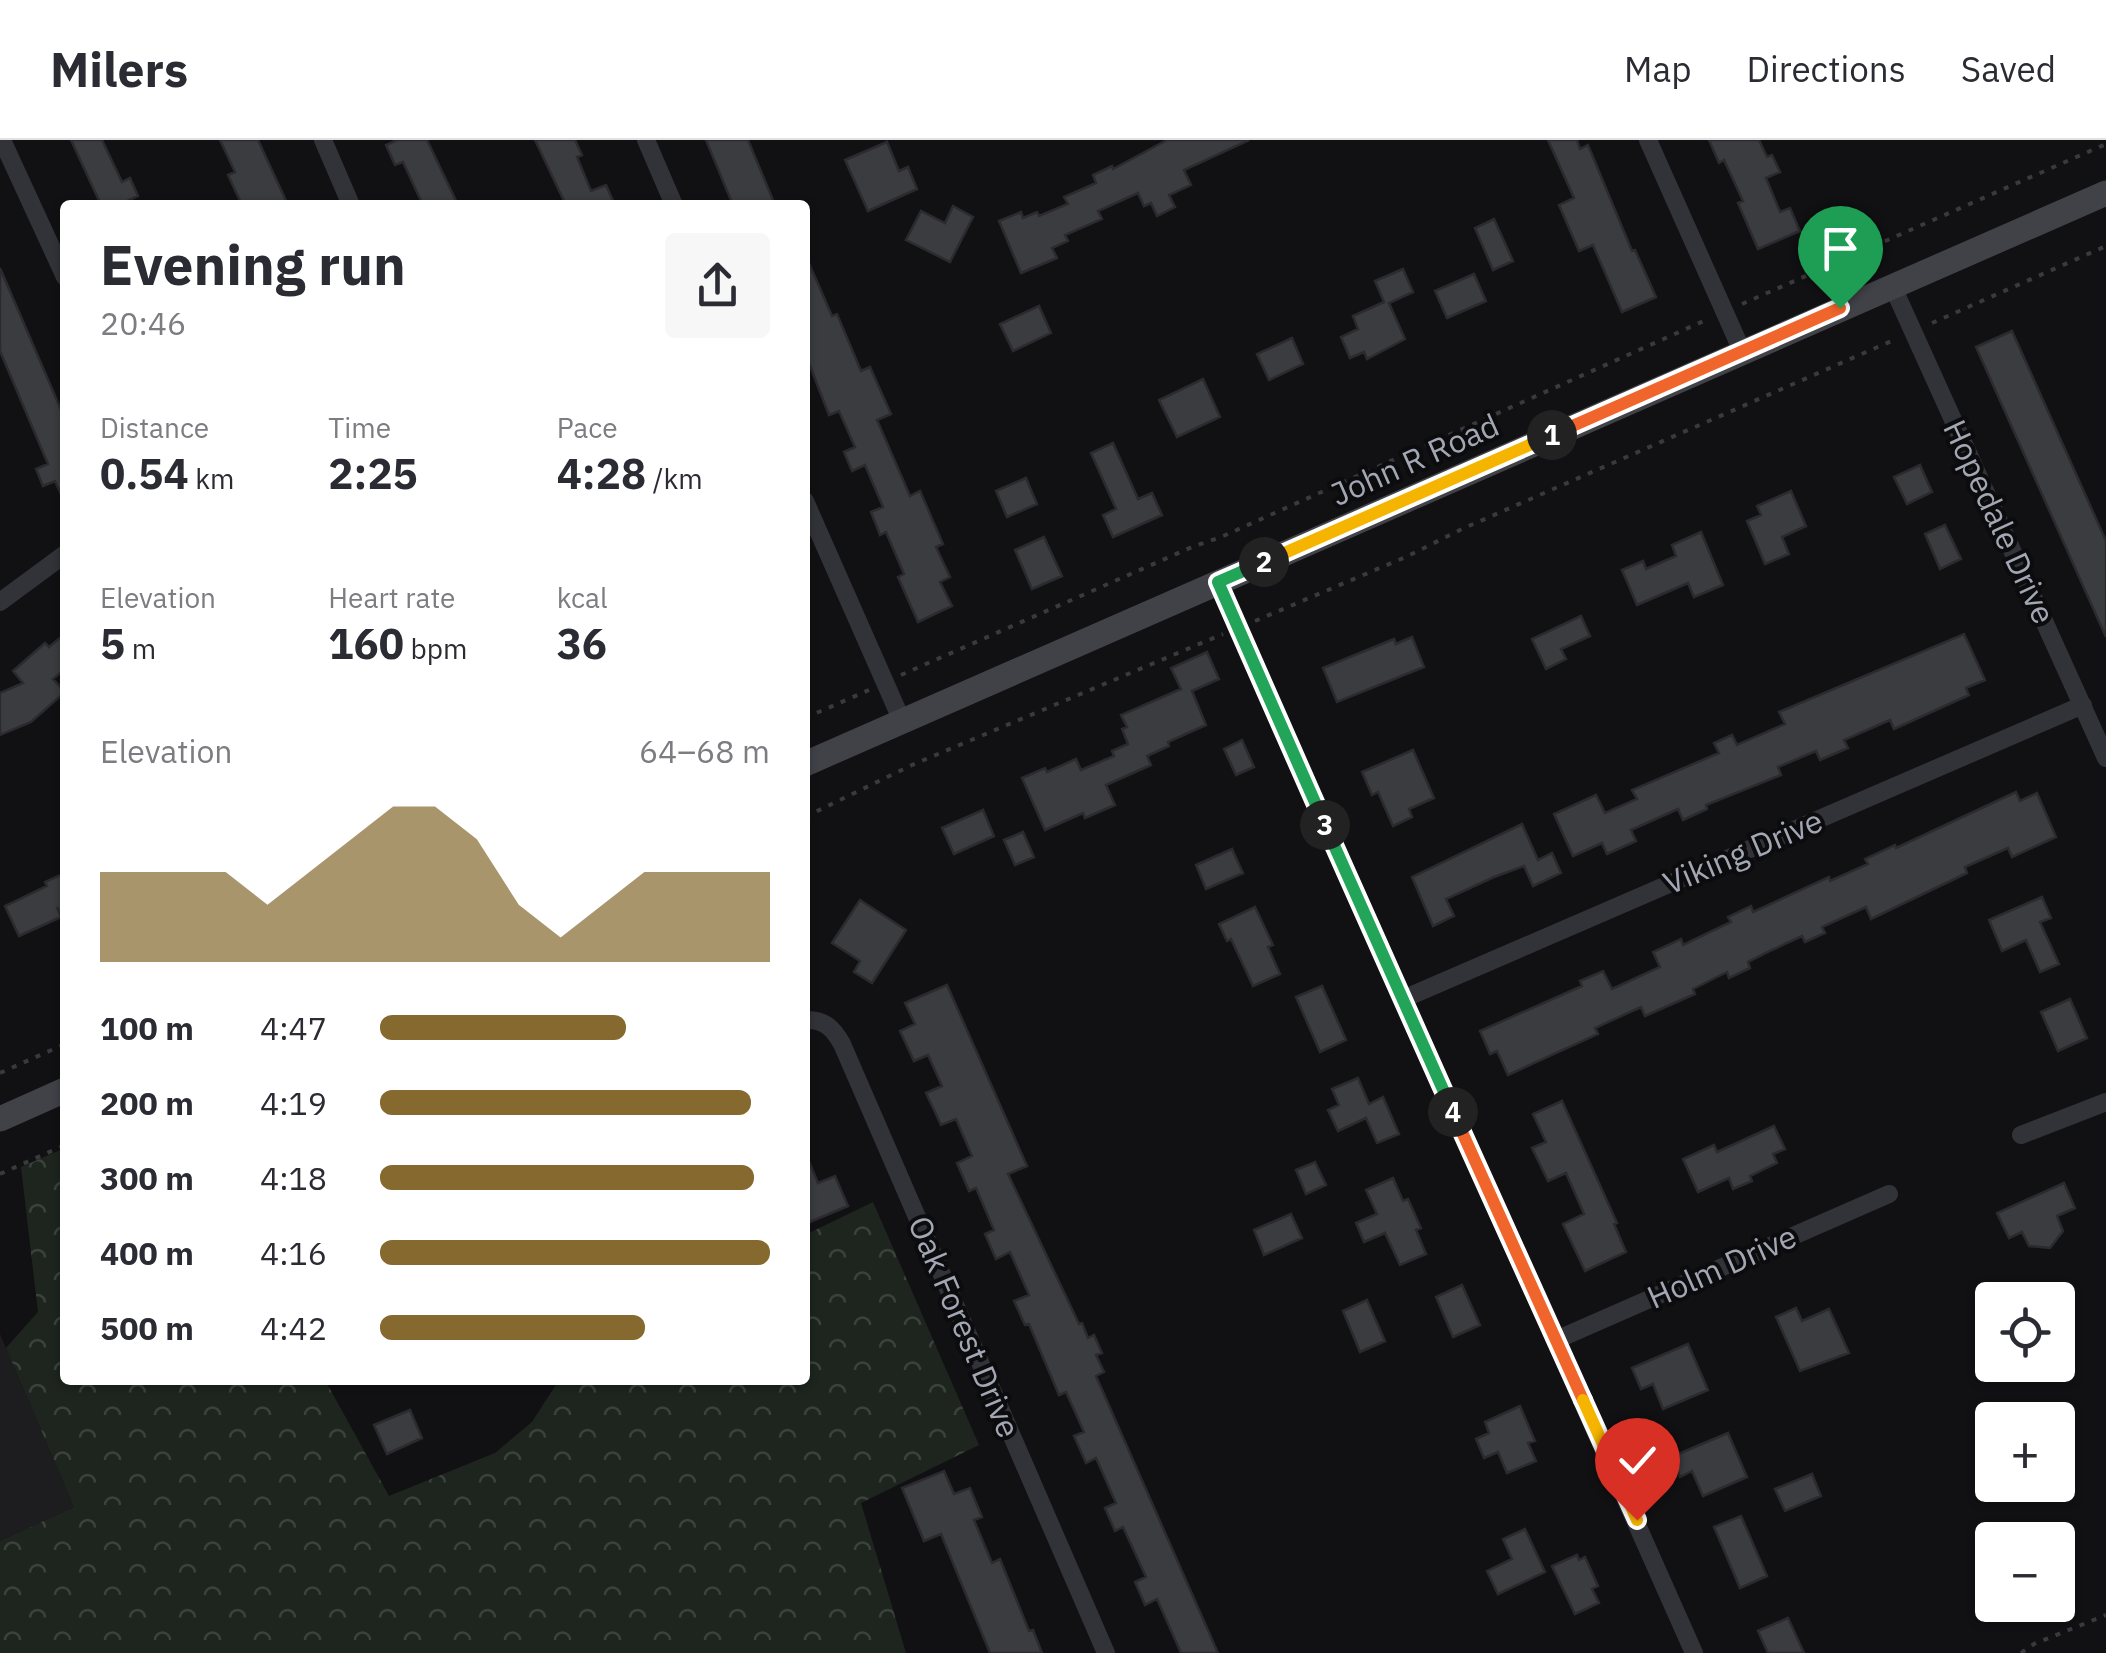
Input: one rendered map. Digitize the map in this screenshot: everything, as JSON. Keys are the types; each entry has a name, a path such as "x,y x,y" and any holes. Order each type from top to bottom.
{"main road":[{"name":"John R Road","path":"810,762 2106,193"},
{"path":"0,1119 60,1092"}],"street":[{"path":"2,140 60,266"},
{"path":"323,140 349,200"},
{"path":"646,140 672,200"},
{"path":"1648,140 1742,351"},
{"name":"Hopedale Drive","path":"1892,285 2106,758"},
{"path":"810,512 902,721"},
{"path":"0,602 60,558"},
{"path":"1218,582 1694,1653"},
{"name":"Viking Drive","path":"1403,999 2083,705"},
{"name":"Oak Forest Drive","path":"810,1020 829,1026 842,1044 1106,1653"},
{"path":"2021,1135 2106,1102"},
{"name":"Holm Drive","path":"1556,1340 1889,1194"}],"path":[{"path":"1743,303 2106,144"},
{"path":"1938,320 2106,246"},
{"path":"903,674 1192,546 1222,537 1705,321"},
{"path":"1252,622 1898,339"},
{"path":"810,814 912,765 1223,634"},
{"path":"810,716 864,692"},
{"path":"0,1072 60,1046"},
{"path":"0,1174 60,1147"},
{"path":"2022,1653 2034,1644 2106,1615"}],"shaded area":[{"path":"0,1334 74,1507 0,1541"}],"green space":[{"path":"60,1150 60,1385 328,1385 389,1496 495,1453 532,1422 556,1385 810,1385 810,1233 873,1202 979,1445 861,1503 906,1653 0,1653 0,1541 74,1507 6,1348 38,1312 21,1167"}],"building":[{"path":"71,140 102,140 122,182 130,178 138,196 130,200 99,200"},
{"path":"220,140 258,140 286,200 240,200 228,175 235,172"},
{"path":"397,140 427,140 456,200 421,200 403,162 395,165 386,145"},
{"path":"535,140 575,140 582,155 577,157 591,191 606,185 613,200 564,200"},
{"path":"706,140 748,140 773,200 731,200"},
{"path":"1167,140 1249,140 1184,170 1191,185 1169,195 1175,207 1157,216 1151,203 1144,206 1138,193 1098,211 1102,219 1065,235 1068,241 1052,248 1057,258 1021,273 999,221 1021,212 1023,218 1037,212 1039,216 1068,204 1064,197 1096,183 1093,175 1112,166 1113,169"},
{"path":"1548,140 1577,140 1580,149 1588,145 1632,251 1635,250 1656,297 1622,312 1593,245 1579,251 1559,205 1574,198"},
{"path":"1709,140 1759,140 1780,172 1766,178 1780,212 1790,208 1800,231 1758,249 1738,203 1743,201 1724,160 1719,163"},
{"path":"887,142 899,171 908,167 917,189 868,211 845,160"},
{"path":"953,206 973,217 950,262 906,240 921,211 945,223"},
{"path":"1494,219 1513,261 1493,270 1475,228"},
{"path":"810,265 832,316 837,314 861,371 870,367 891,414 877,420 910,496 920,491 943,544 936,547 950,577 940,582 952,606 918,622 898,577 904,574 886,532 880,535 871,512 883,507 865,465 852,471 844,452 855,447 839,411 829,415 810,366"},
{"path":"0,268 60,407 60,492 55,481 43,486 36,469 48,464 0,351"},
{"path":"1403,269 1413,292 1389,303 1405,339 1367,359 1364,352 1350,358 1341,337 1358,329 1353,316 1384,302 1375,281"},
{"path":"1474,274 1486,301 1447,318 1435,291"},
{"path":"1039,306 1051,333 1013,351 1000,324"},
{"path":"2012,331 2106,541 2106,637 1976,347"},
{"path":"1292,338 1303,364 1269,380 1257,354"},
{"path":"1203,379 1220,417 1177,437 1159,400"},
{"path":"1113,443 1138,499 1152,493 1162,515 1113,537 1103,515 1116,509 1091,453"},
{"path":"1920,465 1932,492 1907,504 1894,477"},
{"path":"1026,478 1037,504 1007,517 996,491"},
{"path":"1791,491 1806,526 1782,537 1789,554 1765,564 1747,521 1761,515 1757,506"},
{"path":"1945,525 1961,559 1940,569 1925,534"},
{"path":"1701,532 1723,585 1694,597 1688,583 1637,605 1622,570 1643,561 1646,569 1676,556 1672,545"},
{"path":"1044,537 1062,576 1032,589 1015,550"},
{"path":"1581,616 1590,636 1561,649 1566,659 1546,669 1532,639"},
{"path":"1964,634 1985,680 1966,688 1969,695 1894,729 1890,720 1844,740 1848,748 1820,760 1816,751 1778,767 1781,775 1706,805 1707,809 1683,820 1678,809 1631,830 1636,841 1607,854 1602,843 1573,856 1554,814 1596,795 1605,813 1637,799 1632,790 1719,753 1714,743 1732,735 1737,745 1785,724 1779,712"},
{"path":"1412,637 1424,667 1337,702 1323,668 1394,639 1396,644"},
{"path":"60,638 60,673 53,679 60,687 60,696 31,722 0,735 0,693 23,683 13,671 45,643 49,647"},
{"path":"1207,652 1219,679 1192,691 1206,725 1147,756 1151,765 1106,785 1115,805 1085,818 1083,813 1045,830 1022,778 1076,759 1081,770 1114,756 1112,751 1128,744 1122,729 1127,727 1121,715 1181,689 1171,668"},
{"path":"1242,740 1254,767 1236,775 1224,749"},
{"path":"1413,750 1434,798 1409,809 1412,817 1393,826 1378,792 1372,795 1362,772"},
{"path":"2016,792 2020,801 2037,793 2056,837 2012,857 2008,848 1965,867 1967,873 1871,919 1866,907 1822,927 1825,933 1805,942 1802,936 1748,962 1750,968 1729,978 1727,972 1693,989 1695,994 1645,1016 1641,1007 1595,1028 1598,1034 1508,1075 1497,1051 1490,1054 1480,1031 1582,986 1580,981 1603,971 1612,989 1660,967 1653,952 1681,939 1683,945 1731,922 1728,917 1751,906 1753,912 1829,877 1830,881 1868,864 1865,859"},
{"path":"983,810 994,836 954,854 942,828"},
{"path":"1522,824 1538,860 1552,853 1561,873 1533,886 1524,866 1494,877 1446,899 1454,916 1433,926 1412,877"},
{"path":"1023,832 1034,857 1015,865 1004,840"},
{"path":"1232,849 1243,873 1206,889 1196,865"},
{"path":"60,875 60,917 19,936 5,906 47,886 45,882"},
{"path":"2042,897 2051,918 2040,922 2059,964 2040,972 2026,940 2002,951 1989,920"},
{"path":"860,900 906,930 872,983 854,972 860,961 832,943"},
{"path":"1255,907 1273,945 1268,947 1280,974 1253,986 1231,939 1227,941 1219,924"},
{"path":"947,985 1027,1166 1008,1174 1079,1324 1082,1323 1088,1338 1094,1335 1102,1353 1096,1355 1104,1372 1096,1376 1218,1653 1181,1653 1157,1599 1145,1605 1135,1582 1146,1577 1123,1527 1115,1531 1105,1508 1116,1503 1096,1458 1086,1463 1074,1436 1084,1432 1066,1392 1059,1395 1029,1324 1025,1325 1014,1301 1029,1295 1010,1252 996,1259 985,1234 994,1230 976,1188 969,1191 957,1163 972,1156 956,1119 941,1125 926,1093 942,1086 928,1055 914,1061 900,1031 915,1024 905,1003"},
{"path":"1322,986 1346,1040 1320,1052 1296,997"},
{"path":"2070,999 2087,1038 2058,1051 2041,1012"},
{"path":"1358,1078 1369,1104 1383,1097 1399,1134 1377,1143 1366,1118 1338,1131 1328,1110 1339,1105 1332,1089"},
{"path":"1562,1101 1617,1223 1614,1224 1626,1252 1585,1271 1563,1224 1584,1214 1566,1173 1548,1181 1532,1148 1546,1142 1533,1114"},
{"path":"1774,1126 1785,1149 1773,1154 1777,1163 1733,1189 1729,1178 1698,1192 1683,1159 1714,1145 1717,1152"},
{"path":"1315,1162 1326,1185 1306,1194 1296,1170"},
{"path":"810,1164 818,1183 835,1176 848,1206 810,1222"},
{"path":"1393,1178 1421,1228 1416,1230 1426,1254 1400,1265 1385,1233 1364,1242 1356,1223 1377,1214 1366,1190"},
{"path":"2064,1183 2075,1208 2057,1216 2063,1231 2050,1248 2029,1246 2022,1232 2009,1238 1997,1213"},
{"path":"1291,1214 1302,1238 1264,1255 1254,1230"},
{"path":"1462,1285 1480,1325 1453,1337 1436,1297"},
{"path":"1367,1300 1385,1341 1360,1352 1343,1311"},
{"path":"1796,1308 1802,1321 1829,1309 1849,1353 1800,1371 1776,1317"},
{"path":"1688,1344 1708,1390 1663,1409 1653,1384 1641,1389 1632,1368"},
{"path":"1520,1406 1535,1441 1528,1443 1536,1461 1507,1473 1498,1452 1484,1458 1476,1439 1489,1433 1485,1422"},
{"path":"410,1410 422,1438 387,1454 374,1425"},
{"path":"1728,1433 1747,1477 1703,1496 1692,1471 1680,1477 1671,1457"},
{"path":"944,1471 954,1494 970,1488 982,1517 974,1520 992,1563 1000,1559 1042,1653 990,1653 941,1534 924,1541 902,1488"},
{"path":"1812,1474 1821,1496 1785,1511 1775,1489"},
{"path":"1741,1516 1767,1576 1740,1588 1714,1527"},
{"path":"1525,1529 1545,1572 1498,1594 1487,1571 1512,1559 1503,1539"},
{"path":"1577,1555 1579,1560 1585,1557 1598,1586 1592,1589 1599,1603 1575,1614 1552,1566"},
{"path":"1788,1618 1804,1653 1768,1653 1758,1631"}],"route":[{"path":"1637,1520 1218,582 1840,308"}]}
